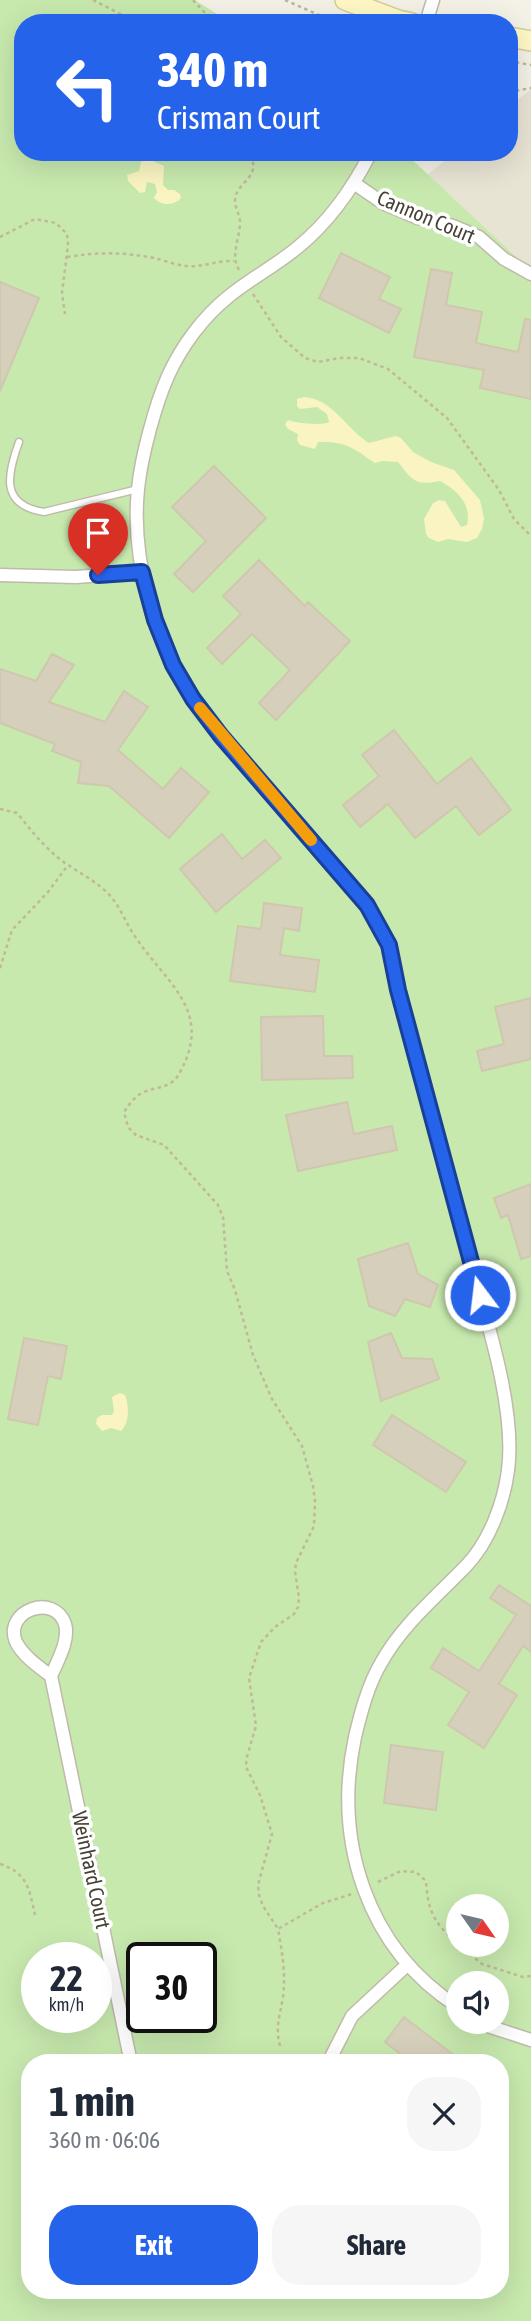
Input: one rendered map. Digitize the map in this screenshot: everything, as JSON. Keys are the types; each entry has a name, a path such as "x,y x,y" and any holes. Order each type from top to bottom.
{"street":[{"path":"345,0 382,14"},
{"path":"366,161 355,184 298,248 226,298 195,331 168,376 154,420 138,489 138,530 142,572 155,620 173,665 193,699 221,736 367,905 389,945 398,990 493,1346 510,1437 508,1470 502,1497 487,1536 467,1564 408,1625 381,1663 367,1694 358,1725 347,1794 354,1861 363,1889 382,1928 408,1964 446,1999"},
{"name":"Cannon Court","path":"355,184 394,208 479,237 504,259 531,274"},
{"path":"0,575 76,577 142,572"},
{"path":"43,1606 57,1613 65,1623 65,1639 51,1676 21,1650 14,1639 21,1614 31,1607 43,1606"},
{"name":"Weinhard Court","path":"51,1676 129,2054"},
{"path":"333,2054 352,2016 408,1964"},
{"path":"509,2033 531,2040"}],"lane":[{"path":"19,442 8,473 10,490 19,503 29,510 44,512 138,489"}],"path":[{"path":"93,0 120,14"},
{"path":"193,0 206,14"},
{"path":"285,0 317,14"},
{"path":"251,161 252,174 238,191 235,200 240,221 234,261 281,337 305,358 318,362 359,358 388,369 447,418 499,490 506,508 531,536"},
{"path":"0,237 35,219 56,223 67,234 62,293 65,314"},
{"path":"67,257 91,253 123,253 186,266 221,260 234,261"},
{"path":"0,809 18,813 43,845 112,897 134,936 169,979 193,1023 193,1039 177,1078 167,1086 143,1093 133,1100 124,1112 125,1119 136,1135 164,1145 175,1155 218,1205 223,1217 227,1271 253,1355 272,1399 302,1446 313,1486 314,1527 296,1563 295,1571 298,1607 294,1614 275,1627 261,1642 250,1678 256,1726 246,1760 272,1834 258,1885 263,1906 278,1929 284,1964 283,1996 276,2032 280,2046"},
{"path":"0,968 12,930 68,865"},
{"path":"0,1864 17,1871 24,1879 35,1916"},
{"path":"278,1929 323,1903 363,1889 401,1871 416,1871 426,1881 428,1906 435,1920 446,1931"},
{"path":"474,1957 482,1964 523,1977 531,1976"}],"shaded area":[{"path":"531,89 531,470 323,262 444,161 518,161 518,100"}],"green space":[{"path":"0,0 195,0 217,14 14,14 14,161 414,161 531,271 531,2321 0,2321"}],"sand":[{"path":"153,161 164,166 163,185 180,194 181,198 171,204 164,204 154,198 157,192 155,184 147,182 145,192 140,193 128,181 127,175 139,171 141,162"},
{"path":"304,397 323,403 369,443 396,436 413,452 454,470 480,500 484,518 477,538 467,542 448,539 438,542 426,534 424,519 433,503 439,500 445,501 461,527 467,525 467,511 462,498 440,481 420,482 411,478 398,462 375,463 343,444 318,442 315,449 300,445 298,434 288,429 285,424 288,420 308,424 329,422 327,414 317,407 300,409 297,406 297,399"},
{"path":"120,1393 125,1395 127,1404 126,1423 121,1431 111,1428 102,1431 96,1424 97,1418 112,1415 112,1397"}],"building":[{"path":"341,253 390,277 379,299 401,309 389,333 319,298"},
{"path":"431,269 452,273 446,305 482,312 476,343 518,352 525,319 531,320 531,399 480,388 484,370 414,357"},
{"path":"0,282 39,298 0,391"},
{"path":"214,466 266,518 193,592 174,574 206,541 172,507"},
{"path":"259,560 305,606 308,602 350,641 276,720 259,703 290,670 252,634 222,664 207,648 241,614 223,596"},
{"path":"52,654 74,665 49,702 105,722 124,691 148,707 118,750 163,789 181,768 209,792 169,838 109,786 78,783 81,762 52,751 55,744 0,723 0,669 36,681"},
{"path":"394,730 437,784 471,758 511,810 479,835 456,806 415,838 388,804 360,827 343,805 379,776 362,755"},
{"path":"222,834 242,859 265,840 281,858 216,912 180,869"},
{"path":"264,903 302,908 299,931 284,928 280,955 319,960 315,992 230,981 238,926 261,929"},
{"path":"531,998 531,1059 482,1071 477,1051 504,1044 495,1007"},
{"path":"323,1016 324,1056 352,1056 353,1078 262,1080 261,1017"},
{"path":"347,1102 354,1134 392,1126 397,1150 298,1171 286,1115"},
{"path":"531,1184 531,1256 521,1259 508,1215 501,1218 494,1198"},
{"path":"408,1243 418,1274 438,1285 430,1307 405,1299 395,1316 369,1306 358,1259"},
{"path":"391,1333 402,1358 432,1359 439,1379 381,1401 368,1342"},
{"path":"24,1338 67,1346 61,1379 48,1376 38,1425 8,1419"},
{"path":"392,1415 466,1462 446,1492 373,1445"},
{"path":"499,1585 531,1606 531,1652 523,1646 499,1684 517,1695 484,1748 448,1725 469,1692 431,1668 443,1648 479,1671 516,1615 490,1598"},
{"path":"391,1745 443,1752 436,1810 384,1803"},
{"path":"404,2017 452,2054 400,2054 385,2042"}],"slow traffic":[{"path":"200,708 311,840"}],"route":[{"path":"98,575 142,572 155,620 173,665 193,699 221,736 367,905 389,945 398,990 480,1295"}]}
